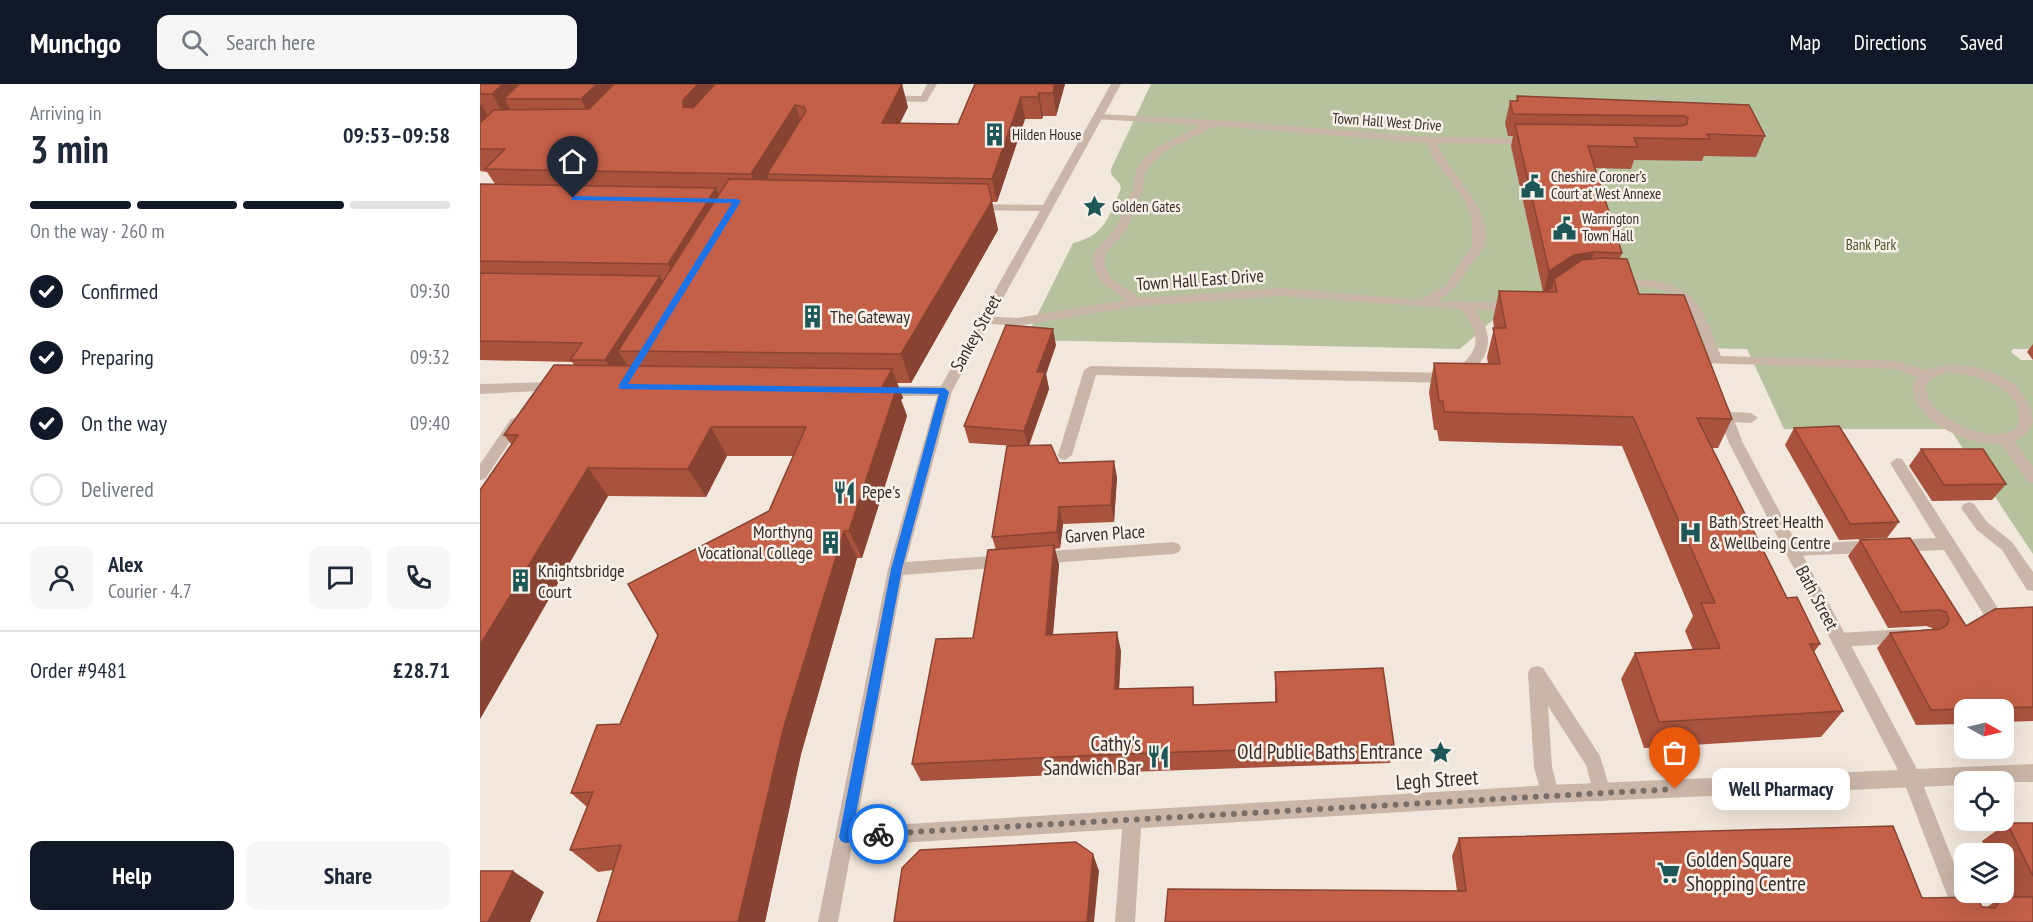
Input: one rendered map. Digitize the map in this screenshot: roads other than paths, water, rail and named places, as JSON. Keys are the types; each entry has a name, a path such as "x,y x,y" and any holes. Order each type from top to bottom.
{"street":[{"path":"870,84 862,98 924,99 932,84"},
{"name":"Sankey Street","path":"828,922 896,569 945,392 1116,84"},
{"name":"Town Hall West Drive","path":"1098,117 1214,123 1431,140 1547,141"},
{"path":"1138,302 1106,281 1098,263 1101,251 1121,229 1138,189 1139,176 1146,162 1161,149 1214,123"},
{"path":"1422,304 1450,288 1478,245 1478,221 1470,201 1436,155 1431,140"},
{"path":"962,207 1047,208"},
{"path":"1601,282 1649,283 1668,287 1682,294 1692,302 1698,312 1716,360"},
{"name":"Town Hall East Drive","path":"983,320 1017,322 1138,302 1281,292 1422,304 1529,307"},
{"path":"1065,455 1091,370 1454,378 1469,369 1482,352 1484,336 1481,327 1465,306"},
{"path":"1710,377 1704,360 1897,365 1925,375"},
{"path":"1966,369 1999,380 2013,390 2030,411 2032,421 2028,430 2019,436 1987,439 1950,426 1924,405 1918,393 1918,383 1925,375 1935,370 1966,369"},
{"path":"480,389 538,390 574,387"},
{"path":"480,475 538,390"},
{"path":"870,390 945,392"},
{"name":"Bath Street","path":"1717,394 1736,442 1911,777 1964,914"},
{"path":"1726,417 1751,418"},
{"path":"2004,439 2033,478"},
{"path":"1897,463 1993,615"},
{"path":"1969,508 1982,526 2007,546 2033,585"},
{"path":"1792,550 1948,544"},
{"name":"Garven Place","path":"896,569 1173,548"},
{"path":"1839,640 1925,635"},
{"path":"1550,794 1543,767 1537,673 1594,762 1602,792"},
{"name":"Legh Street","path":"845,837 1550,794 2033,773"},
{"path":"1125,922 1132,820"}],"place":[{"name":"Hilden House","path":"994,135"},
{"name":"Cheshire Coroner’s Court at West Annexe","path":"1533,186"},
{"name":"Golden Gates","path":"1094,207"},
{"name":"Warrington Town Hall","path":"1564,228"},
{"name":"The Gateway","path":"812,317"},
{"name":"Pepe's","path":"844,492"},
{"name":"Bath Street Health & Wellbeing Centre","path":"1691,532"},
{"name":"Morthyng Vocational College","path":"831,542"},
{"name":"Knightsbridge Court","path":"520,581"},
{"name":"Old Public Baths Entrance","path":"1441,752"},
{"name":"Cathy's Sandwich Bar","path":"1159,756"},
{"name":"Well Pharmacy","path":"1675,789"},
{"name":"Golden Square Shopping Centre","path":"1668,872"}],"park label":[{"name":"Bank Park","path":"1871,245"}]}
